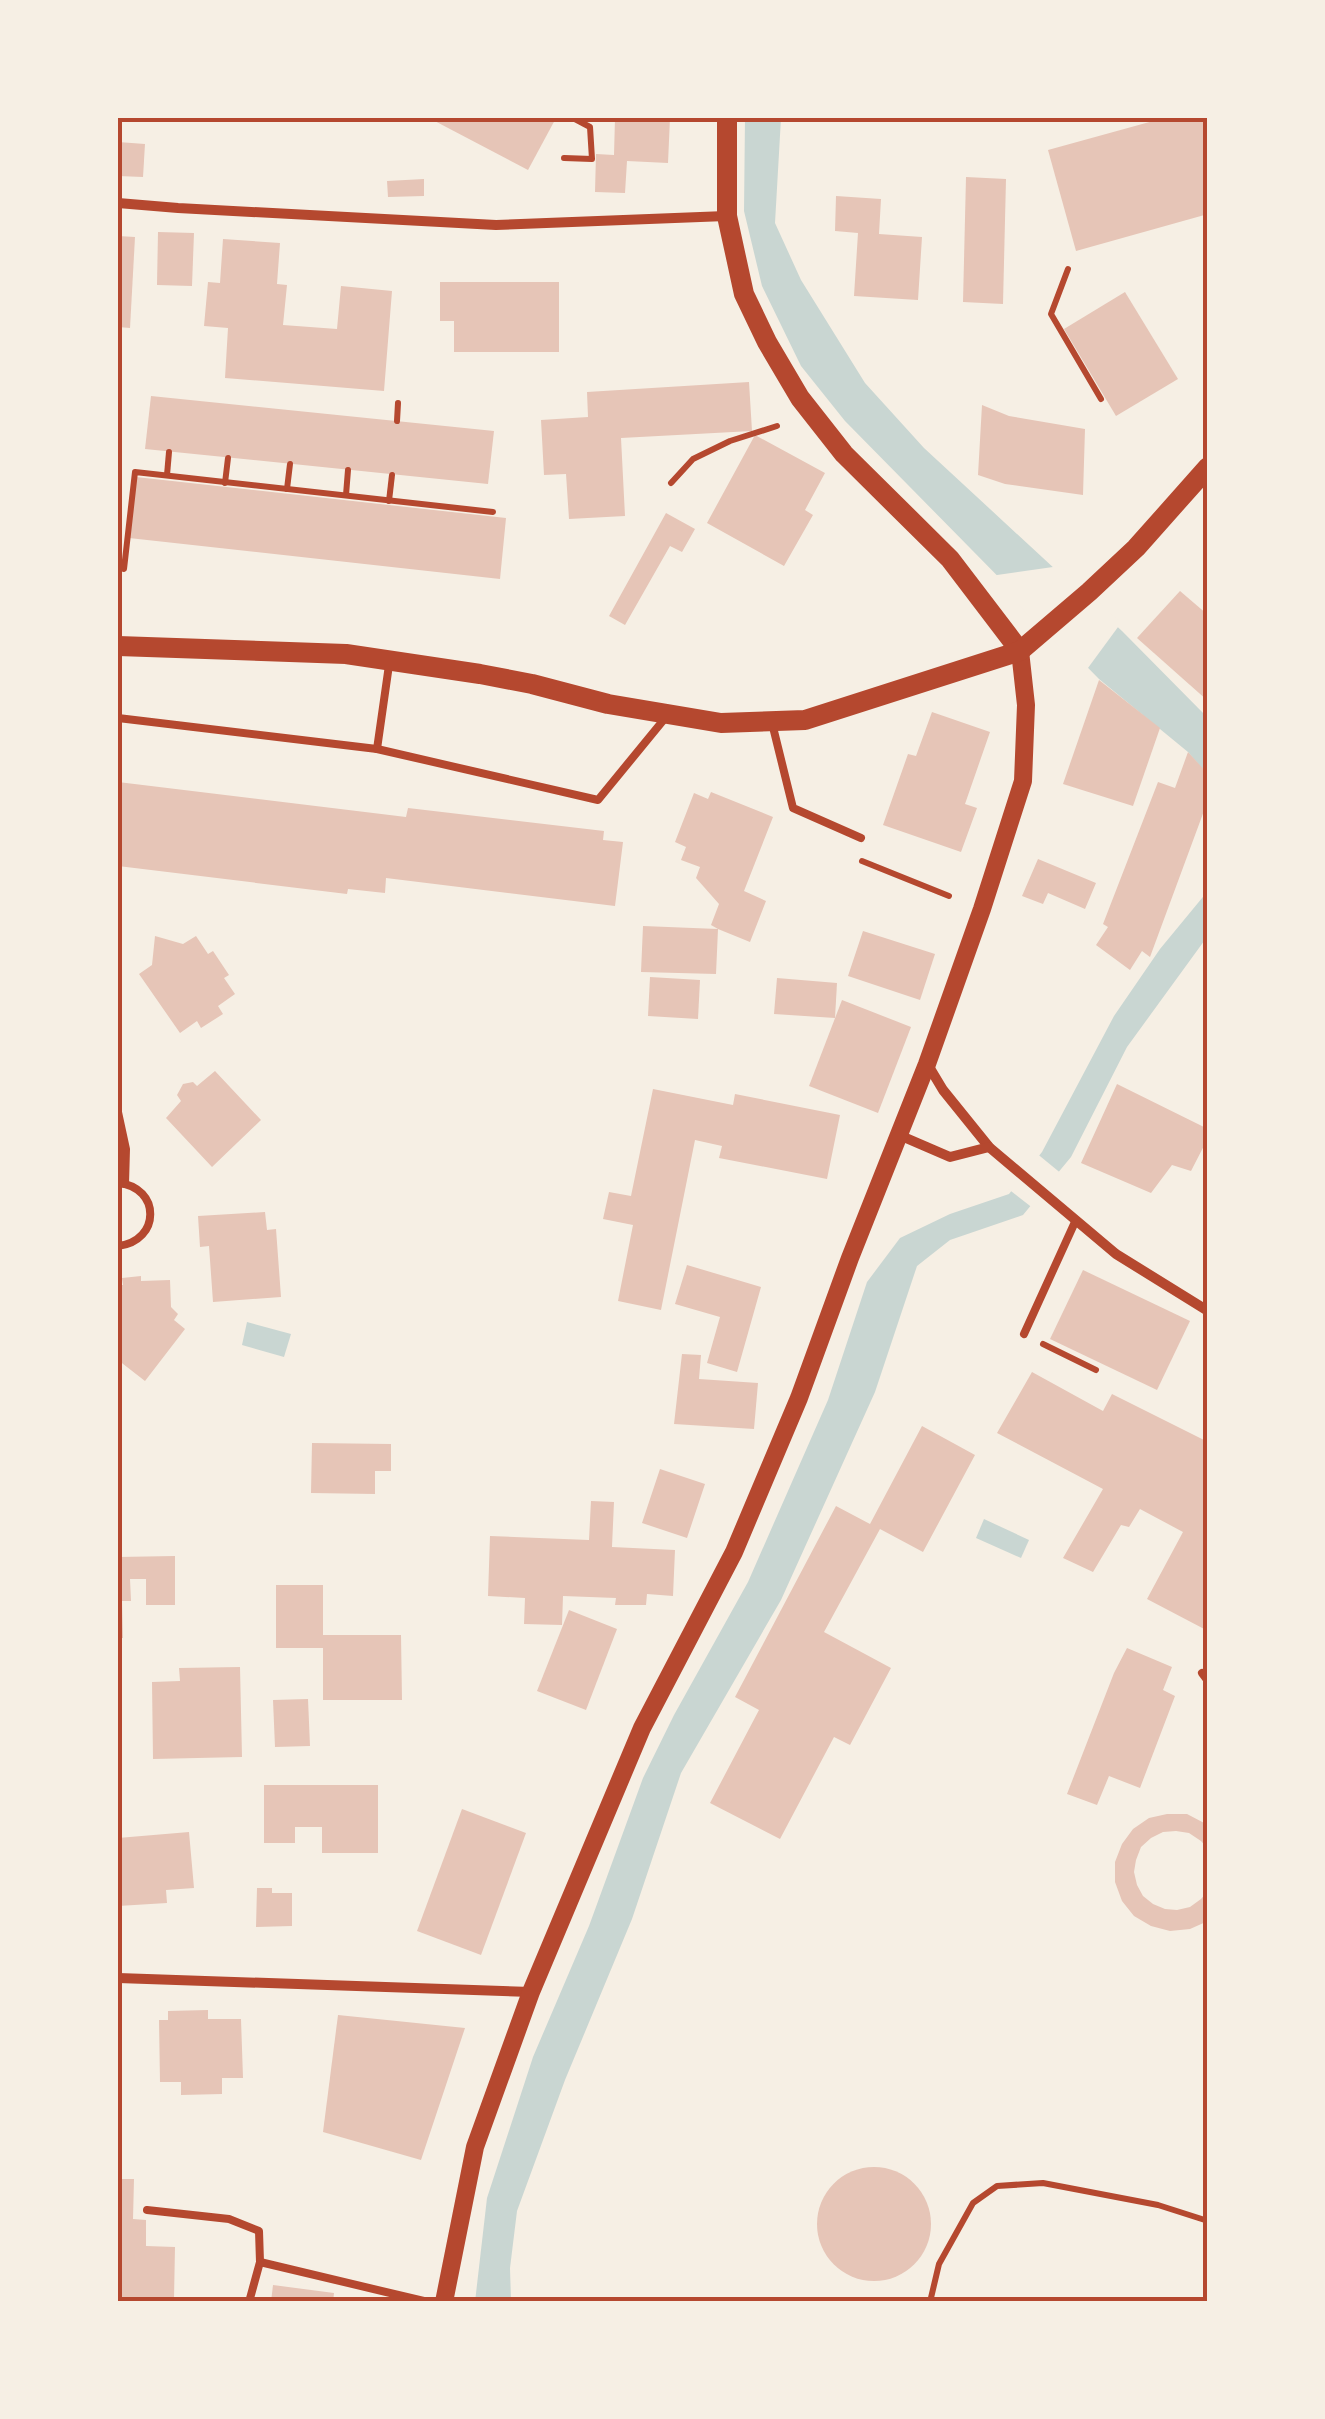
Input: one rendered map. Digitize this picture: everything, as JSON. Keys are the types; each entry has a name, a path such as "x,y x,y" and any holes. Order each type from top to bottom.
{"main road":[{"path":"726,118 727,216 744,294 767,342 800,398 844,454 950,559 1020,651"},
{"path":"118,646 346,654 532,684 608,704 721,723 805,720 1020,651 1136,548 1208,467"}],"street":[{"path":"118,203 496,225 727,216"},
{"path":"444,2302 476,2147 531,1992 642,1728 734,1552 799,1398 927,1064 987,894 1023,780 1026,705 1020,651"},
{"path":"927,1064 989,1147 1116,1254 1208,1311"},
{"path":"899,1135 950,1156 989,1147"},
{"path":"118,1978 531,1992"}],"lane":[{"path":"377,749 390,660"},
{"path":"118,718 377,749 598,800 668,714"},
{"path":"772,723 793,808 861,838"},
{"path":"118,1112 126,1150 121,1183 143,1194 151,1213 144,1233 128,1245 118,1246"},
{"path":"1024,1334 1075,1222"},
{"path":"147,2210 229,2220 259,2231 260,2262 249,2302"},
{"path":"260,2262 428,2302"}],"path":[{"path":"564,158 592,159 590,127 573,118"},
{"path":"1068,270 1051,314 1101,400"},
{"path":"397,421 398,403"},
{"path":"671,483 692,459 776,426"},
{"path":"167,476 169,452"},
{"path":"226,482 228,458"},
{"path":"287,489 290,464"},
{"path":"346,496 348,470"},
{"path":"124,569 135,472 494,512"},
{"path":"389,500 392,475"},
{"path":"1024,1334 1096,1370"},
{"path":"930,2302 939,2264 972,2203 997,2186 1043,2183 1158,2204 1208,2221"}],"shaded area":[{"path":"745,118 781,118 775,223 801,280 865,383 924,448 1122,631 1207,717 1207,774 1188,752 1099,679 845,421 801,366 762,286 744,211"},
{"path":"1207,892 1207,937 1127,1047 1071,1157 1023,1215 950,1240 917,1266 875,1392 781,1600 681,1773 632,1919 565,2080 517,2211 510,2268 511,2301 475,2302 487,2198 533,2057 589,1926 643,1778 748,1582 828,1400 867,1282 900,1238 950,1214 1009,1194 1042,1152 1114,1016 1160,949"},
{"path":"247,1322 291,1334 284,1357 242,1345"},
{"path":"984,1519 1029,1540 1021,1558 976,1538"}],"pier":[{"path":"1060,566 1121,623 1085,672 990,576"},
{"path":"1035,1152 1063,1175 1034,1209 1007,1188"}],"building":[{"path":"429,118 556,118 528,170"},
{"path":"615,118 670,118 668,163 627,161 625,193 595,192 596,154 614,155"},
{"path":"1164,118 1208,118 1208,214 1076,251 1048,150"},
{"path":"118,142 145,144 143,177 118,176"},
{"path":"966,177 1006,179 1003,304 963,302"},
{"path":"424,179 424,196 388,197 387,181"},
{"path":"836,196 881,199 879,234 922,237 918,300 854,296 858,233 835,231"},
{"path":"158,232 194,233 192,286 157,285"},
{"path":"118,236 135,237 130,328 118,327"},
{"path":"223,239 280,243 277,284 287,285 283,325 337,329 341,286 392,291 384,391 225,378 228,328 204,326 208,282 220,283"},
{"path":"440,282 559,282 559,352 454,352 454,321 440,321"},
{"path":"1125,292 1178,379 1116,416 1064,329"},
{"path":"749,382 752,431 621,438 625,516 569,519 566,474 544,475 541,420 588,417 587,392"},
{"path":"151,396 494,431 488,484 145,449"},
{"path":"982,405 1009,416 1085,429 1083,495 1005,484 978,475"},
{"path":"755,435 825,473 805,510 813,515 784,566 707,523"},
{"path":"136,477 506,518 500,579 129,538"},
{"path":"666,513 695,529 682,552 670,546 625,625 609,616"},
{"path":"1180,591 1208,615 1208,701 1137,638"},
{"path":"1099,680 1160,728 1133,806 1063,784"},
{"path":"932,712 990,732 965,804 977,808 961,852 883,825 908,754 916,756"},
{"path":"1188,752 1208,774 1208,800 1150,957 1142,951 1130,970 1096,945 1108,927 1103,924 1158,782 1175,788"},
{"path":"118,782 406,817 408,808 604,831 603,840 623,842 615,906 386,878 385,893 348,889 347,894 118,866"},
{"path":"711,792 773,817 744,891 766,901 750,942 711,925 719,904 696,878 700,867 681,860 686,847 675,842 694,793 708,799"},
{"path":"1038,859 1096,883 1085,909 1048,893 1043,904 1022,896"},
{"path":"643,926 718,929 716,974 641,972"},
{"path":"863,931 935,954 920,1000 848,976"},
{"path":"155,936 183,944 196,936 208,954 213,951 229,975 224,978 235,994 218,1006 223,1014 201,1028 197,1021 180,1033 139,974 152,965"},
{"path":"650,977 700,980 698,1019 648,1016"},
{"path":"777,978 837,983 835,1018 774,1014"},
{"path":"842,1000 911,1027 878,1113 809,1086"},
{"path":"215,1071 261,1120 212,1167 166,1118 181,1101 177,1095 183,1084 193,1082 197,1086"},
{"path":"1117,1084 1208,1129 1208,1138 1191,1171 1172,1165 1151,1193 1081,1163"},
{"path":"653,1089 733,1105 735,1094 840,1115 827,1179 719,1158 722,1146 695,1140 661,1310 618,1301 633,1225 603,1219 609,1192 631,1196"},
{"path":"265,1212 267,1230 276,1229 281,1297 213,1302 209,1246 200,1247 198,1216"},
{"path":"687,1265 761,1287 737,1372 707,1363 720,1317 675,1304"},
{"path":"1083,1270 1190,1321 1157,1390 1050,1339"},
{"path":"141,1276 141,1281 170,1280 171,1307 178,1314 174,1320 185,1329 145,1381 118,1360 118,1285 123,1285 122,1278"},
{"path":"682,1354 701,1355 699,1379 758,1383 754,1429 674,1424"},
{"path":"1032,1372 1103,1411 1112,1394 1208,1442 1208,1631 1147,1599 1183,1532 1140,1509 1129,1527 1121,1525 1093,1572 1063,1558 1103,1489 997,1433"},
{"path":"922,1426 975,1455 923,1552 880,1529 824,1632 891,1668 850,1745 834,1737 780,1839 710,1803 759,1710 735,1697 836,1506 870,1524"},
{"path":"312,1443 391,1444 391,1471 375,1471 375,1494 311,1493"},
{"path":"660,1469 705,1484 687,1538 642,1523"},
{"path":"591,1501 614,1502 612,1547 675,1550 673,1596 647,1594 646,1605 615,1605 616,1598 563,1596 562,1625 524,1624 525,1598 488,1596 490,1536 589,1540"},
{"path":"175,1556 175,1605 146,1605 146,1579 130,1579 131,1601 122,1601 123,1638 118,1638 118,1557"},
{"path":"276,1585 323,1585 323,1635 401,1635 402,1700 323,1700 323,1648 276,1648"},
{"path":"569,1610 617,1629 586,1710 537,1691"},
{"path":"1127,1648 1172,1667 1163,1690 1175,1696 1140,1788 1109,1776 1097,1805 1067,1794"},
{"path":"240,1667 242,1757 153,1759 152,1682 180,1681 179,1668"},
{"path":"308,1699 310,1746 275,1747 273,1700"},
{"path":"264,1785 378,1785 378,1853 322,1853 322,1827 295,1827 295,1843 264,1843"},
{"path":"462,1809 526,1833 481,1955 417,1931"},
{"path":"1187,1814 1208,1825 1208,1849 1189,1833 1163,1832 1141,1847 1134,1872 1143,1896 1165,1909 1190,1907 1208,1891 1208,1921 1190,1929 1170,1931 1134,1916 1122,1901 1115,1882 1115,1862 1133,1829 1149,1818"},
{"path":"189,1832 194,1888 166,1890 167,1903 118,1906 118,1838"},
{"path":"257,1888 292,1893 292,1926 256,1927"},
{"path":"208,2010 208,2019 241,2019 243,2078 222,2078 222,2094 181,2095 181,2082 160,2082 159,2020 168,2020 168,2011"},
{"path":"338,2015 465,2028 421,2160 323,2132"},
{"path":"874,2167 896,2171 915,2183 927,2202 931,2224 927,2246 915,2265 896,2277 874,2281 852,2277 833,2265 821,2246 817,2224 821,2202 833,2183 852,2171"},
{"path":"118,2179 134,2179 133,2219 146,2220 146,2246 175,2247 174,2299 118,2299"},
{"path":"273,2285 334,2293 333,2302 271,2302"}]}
